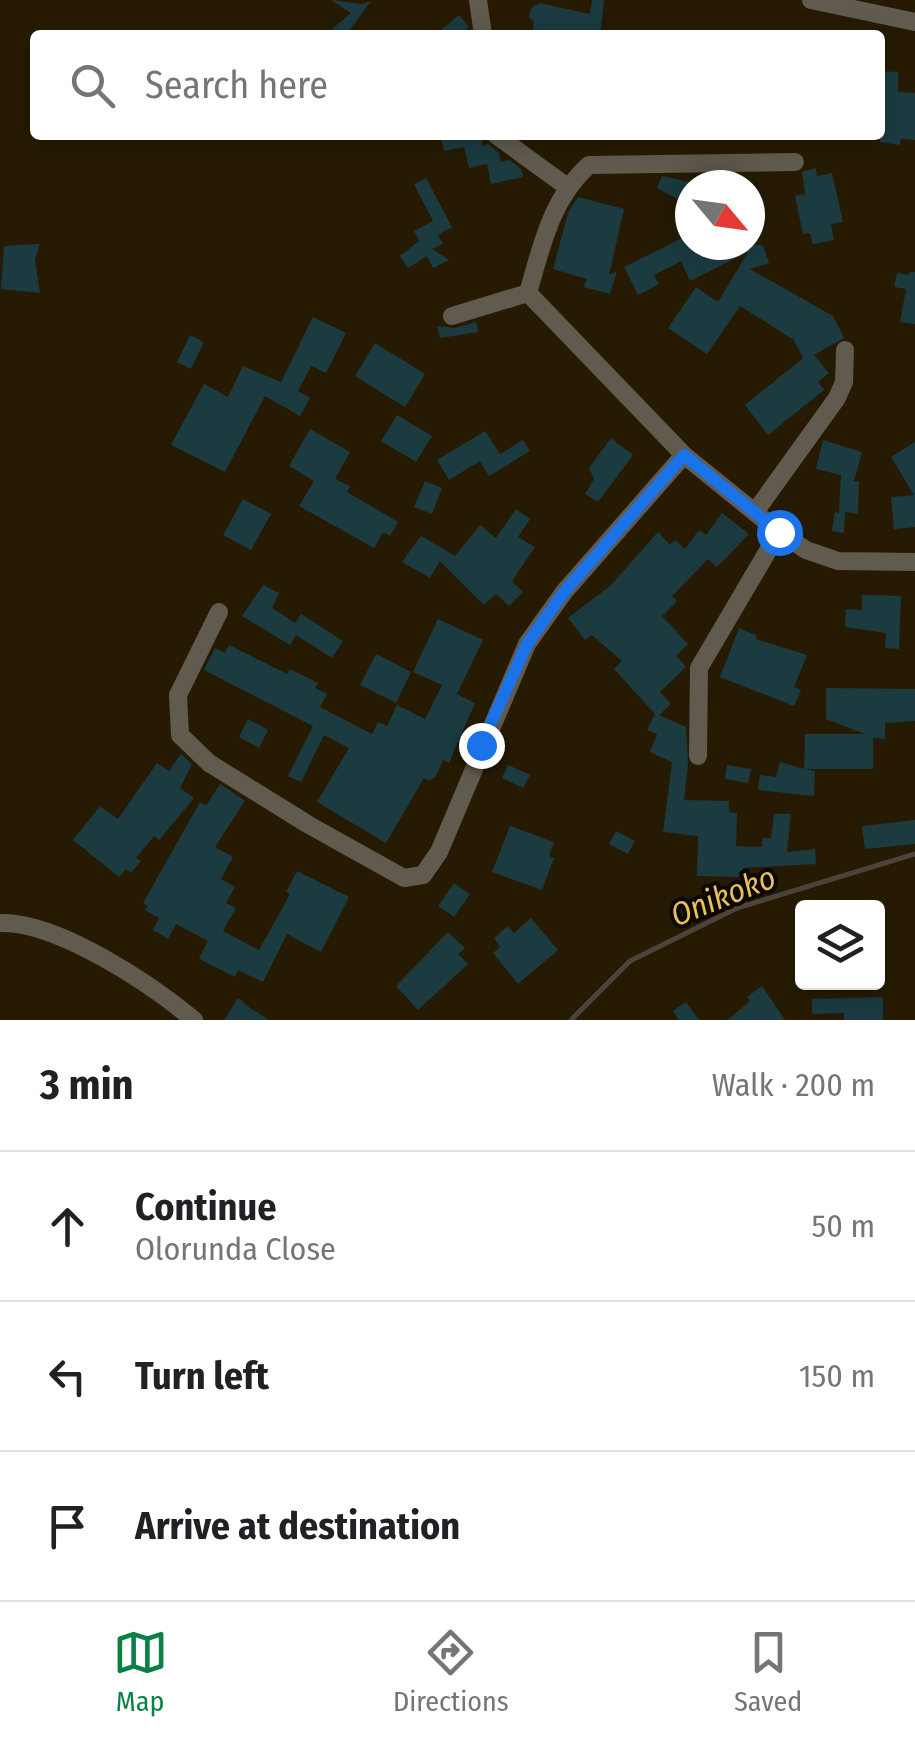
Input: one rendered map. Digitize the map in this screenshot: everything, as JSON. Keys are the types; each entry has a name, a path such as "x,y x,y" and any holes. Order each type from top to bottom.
{"street":[{"path":"478,0 482,30"},
{"path":"811,0 915,22"},
{"path":"503,140 566,186"},
{"path":"528,293 547,224 566,186 588,165 795,162"},
{"path":"452,316 528,293"},
{"path":"528,293 684,455 779,532 806,550 838,561 915,562"},
{"path":"755,512 837,398 844,382 845,350"},
{"path":"219,612 178,694 180,735 208,763 309,825 404,878 424,875 439,852 527,644 564,592 684,455"},
{"path":"698,756 699,668 779,532"},
{"path":"0,923 33,926 91,954 194,1020"}],"building":[{"path":"331,0 362,4 371,1 350,30 331,30 351,13"},
{"path":"592,0 604,0 601,30 533,30 534,21 529,18 531,8 540,3 590,14"},
{"path":"459,15 469,27 466,30 441,30"},
{"path":"885,71 898,72 898,92 915,93 915,140 901,139 900,145 880,142 885,140"},
{"path":"441,140 483,140 481,146 488,144 499,153 501,162 510,160 521,169 523,177 491,184 487,164 469,168 464,147 444,151"},
{"path":"816,168 817,176 832,173 843,222 831,224 834,240 813,244 810,233 803,234 795,196 805,194 802,172"},
{"path":"662,176 675,179 675,198 657,188"},
{"path":"426,178 452,227 438,235 443,244 432,249 449,260 433,268 427,256 408,268 400,256 419,241 414,231 433,221 414,184"},
{"path":"578,197 624,209 609,275 617,271 610,294 584,287 587,279 553,269 568,213"},
{"path":"675,242 675,260 732,260 690,281 681,261 654,275 659,284 638,295 624,267"},
{"path":"40,244 35,260 40,293 1,289 4,246"},
{"path":"765,251 769,263 750,269 833,316 844,338 814,355 829,373 818,382 824,390 768,435 745,405 803,358 794,340 740,306 707,354 668,328 696,287 718,302 743,260 765,260"},
{"path":"915,272 915,324 900,322 906,289 894,287 897,273"},
{"path":"313,317 346,333 326,373 311,366 298,391 310,398 300,416 265,396 225,472 171,445 204,384 228,397 243,366 281,382"},
{"path":"476,322 478,332 440,338 437,326 455,328"},
{"path":"190,335 204,342 191,369 177,362"},
{"path":"375,343 425,374 405,407 355,376"},
{"path":"397,415 432,436 416,462 381,441"},
{"path":"310,429 350,452 335,479 350,486 347,492 398,522 390,536 383,532 374,548 299,506 314,481 289,466"},
{"path":"485,431 500,454 523,440 530,451 489,476 480,461 449,480 437,460"},
{"path":"611,438 633,455 598,502 585,494 594,479 589,468"},
{"path":"823,440 862,452 854,481 859,481 858,514 845,512 844,533 832,531 835,512 839,513 841,475 816,469"},
{"path":"915,442 915,527 894,529 891,497 914,495 891,457"},
{"path":"425,481 442,488 432,514 414,507"},
{"path":"243,499 271,514 251,550 223,535"},
{"path":"516,509 530,519 518,537 535,547 512,581 523,592 509,606 496,594 484,605 440,561 430,578 402,562 421,536 455,556 480,525 496,538"},
{"path":"722,513 749,534 717,567 708,559 672,596 677,601 662,616 688,644 676,656 686,667 660,692 671,704 659,715 686,727 688,764 684,800 729,801 729,812 737,813 736,846 762,847 762,838 771,838 774,814 791,814 787,852 815,849 816,864 743,868 743,877 697,876 698,836 663,832 672,762 650,752 657,734 647,730 655,714 614,669 622,661 592,635 585,640 568,618 610,586 658,532 670,545 675,540 685,549 699,530 706,535"},
{"path":"263,585 279,593 272,608 295,623 301,614 343,641 332,658 296,635 290,645 242,616"},
{"path":"862,595 901,596 899,649 885,648 886,633 845,627 846,609 862,610"},
{"path":"438,619 483,640 457,694 475,703 449,763 443,760 436,776 429,781 424,778 386,843 317,802 349,748 324,735 301,782 288,776 313,726 204,670 215,648 225,653 229,645 287,674 290,669 318,683 315,688 327,694 320,707 372,734 378,722 387,726 397,705 425,719 442,685 413,672"},
{"path":"739,628 756,635 756,639 807,655 794,687 801,690 794,706 720,677"},
{"path":"376,654 411,672 396,703 360,685"},
{"path":"826,688 915,689 915,721 885,723 885,739 873,738 873,769 805,769 815,771 814,796 758,790 760,775 776,777 780,762 804,769 805,734 865,734 826,719"},
{"path":"248,719 268,730 259,748 239,737"},
{"path":"181,754 192,764 180,788 194,798 159,840 154,836 136,858 141,861 131,873 126,869 119,877 73,840 100,806 118,819 157,763 169,771"},
{"path":"508,765 530,775 523,788 502,778"},
{"path":"727,765 751,769 748,783 725,779"},
{"path":"220,784 245,801 215,847 233,857 221,879 235,887 226,903 236,908 223,931 259,950 290,894 286,892 297,871 349,897 321,952 287,934 263,982 238,970 235,977 199,958 208,941 176,924 168,939 153,930 159,918 145,910 148,906 143,903 200,802 206,806"},
{"path":"915,820 915,844 865,849 862,826"},
{"path":"510,826 554,842 549,856 554,858 542,890 492,872"},
{"path":"616,831 635,841 628,854 609,844"},
{"path":"454,883 470,894 454,917 438,906"},
{"path":"531,918 558,950 518,984 493,953 500,947 494,938 508,926 514,933"},
{"path":"448,932 465,948 458,954 468,964 418,1010 396,986"},
{"path":"762,986 785,1020 728,1020 750,1001 747,997"},
{"path":"883,997 883,1020 844,1020 844,1013 812,1014 812,999"},
{"path":"238,998 250,1008 269,1020 224,1020"},
{"path":"686,1002 699,1020 679,1020 673,1011"}],"waterway":[{"name":"Onikoko","path":"571,1020 630,961 737,908 915,854"}],"route":[{"path":"481,745 527,644 564,592 684,455 779,532"}]}
